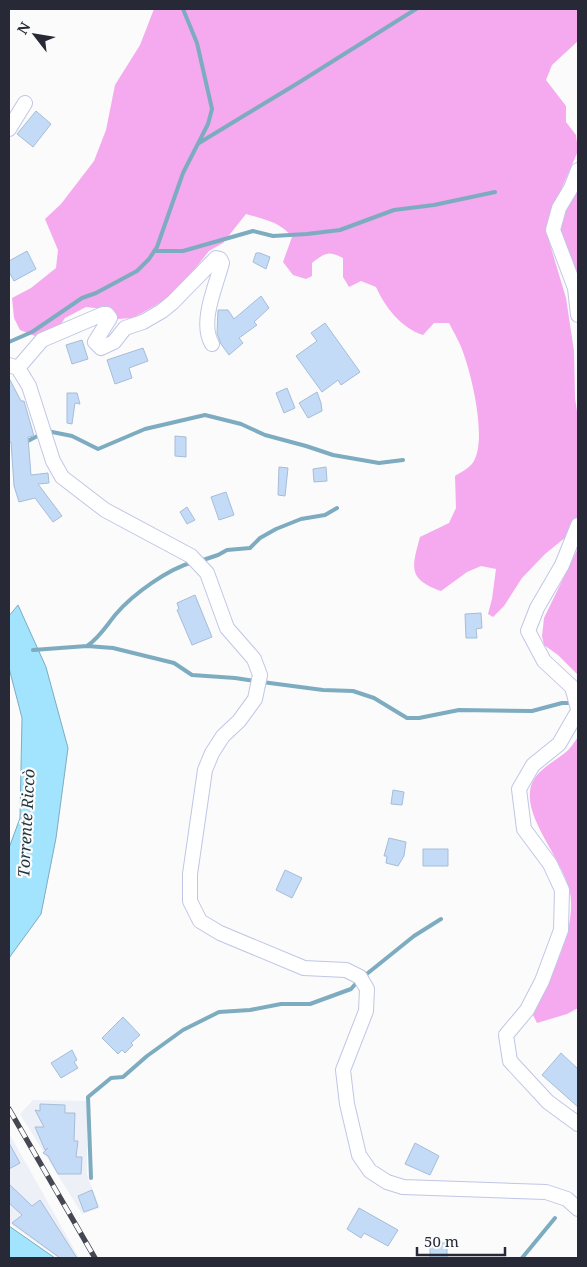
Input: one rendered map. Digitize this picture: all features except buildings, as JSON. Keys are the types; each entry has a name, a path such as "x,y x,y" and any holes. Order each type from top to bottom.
{"street":[{"path":"9,129 25,103"},
{"path":"578,170 560,208 553,230 574,288 578,315"},
{"path":"212,344 206,318 222,263 220,259 216,258 173,302 155,316 125,328 110,345 101,348 95,342 110,318 107,314 102,314 42,340 14,366 29,386 53,461 62,477 105,510 191,556 207,572 227,628 254,659 260,675 256,699 239,721 223,736 212,752 205,770 190,874 190,901 200,921 220,933 304,968 346,970 360,977 367,989 366,1011 343,1070 347,1104 359,1155 370,1171 387,1182 403,1187 546,1192 567,1199 578,1209"},
{"path":"578,524 562,564 537,608 528,631 544,662 572,687 578,710 559,744 533,765 519,789 524,829 550,864 562,890 561,930 538,988 527,1010 506,1035 510,1061 548,1102 578,1124"}],"shaded area":[{"path":"154,9 578,9 578,41 552,65 546,80 566,106 566,122 576,135 578,151 548,220 549,241 566,298 574,351 575,398 578,418 578,515 566,537 545,554 522,578 504,606 493,617 488,614 496,569 481,566 467,572 441,591 422,582 417,577 414,564 420,537 449,523 456,508 455,476 471,465 476,456 479,443 479,428 474,394 461,347 449,323 434,323 423,335 415,332 395,316 384,302 376,287 361,281 349,287 343,277 343,258 330,253 327,254 312,263 312,276 306,279 293,275 283,262 292,237 277,224 246,214 223,243 209,251 190,275 165,300 133,318 117,319 112,310 86,307 65,318 59,327 35,336 20,330 14,318 12,298 31,288 56,268 58,250 45,219 61,204 94,161 106,130 115,85 140,45"},
{"path":"578,187 578,283 563,249 560,238 560,225"},
{"path":"578,548 578,675 558,655 544,645 542,636 544,618"},
{"path":"578,737 578,1008 567,1014 537,1023 533,1015 554,971 566,939 571,907 570,892 566,879 532,811 531,786 537,775 568,750"},
{"path":"33,1100 87,1101 87,1175 100,1208 82,1214 20,1114"},
{"path":"9,1133 79,1258 58,1258 9,1223"}],"water":[{"name":"Torrente Riccò","path":"18,605 46,667 68,748 56,838 41,914 9,958 9,848 20,818 22,718 9,668 9,616"},
{"path":"9,1226 55,1258 9,1258"}],"waterway":[{"path":"9,342 32,332 82,298 96,293 137,271 149,259 157,247 183,173 208,124 212,109 197,43 183,9"},
{"path":"199,143 416,9"},
{"path":"154,251 183,251 253,231 273,236 340,230 394,210 434,205 495,192"},
{"path":"24,443 47,431 72,436 98,449 145,429 205,415 241,424 265,435 333,455 379,463 403,460"},
{"path":"200,561 227,550 250,548 260,538 276,529 301,519 325,515 337,508"},
{"path":"87,646 92,643 123,606 141,591 162,576 193,562"},
{"path":"33,650 87,646 113,648 174,663 192,675 255,681"},
{"path":"262,682 323,690 353,691 374,698 407,718 419,718 459,710 532,711 562,703 574,703"},
{"path":"363,977 414,936 441,919"},
{"path":"91,1178 88,1097 111,1078 123,1077 147,1056 183,1030 219,1012 250,1010 281,1004 310,1004 351,989 358,981"},
{"path":"522,1258 555,1218"}],"railway":[{"path":"9,1109 95,1258"}]}
